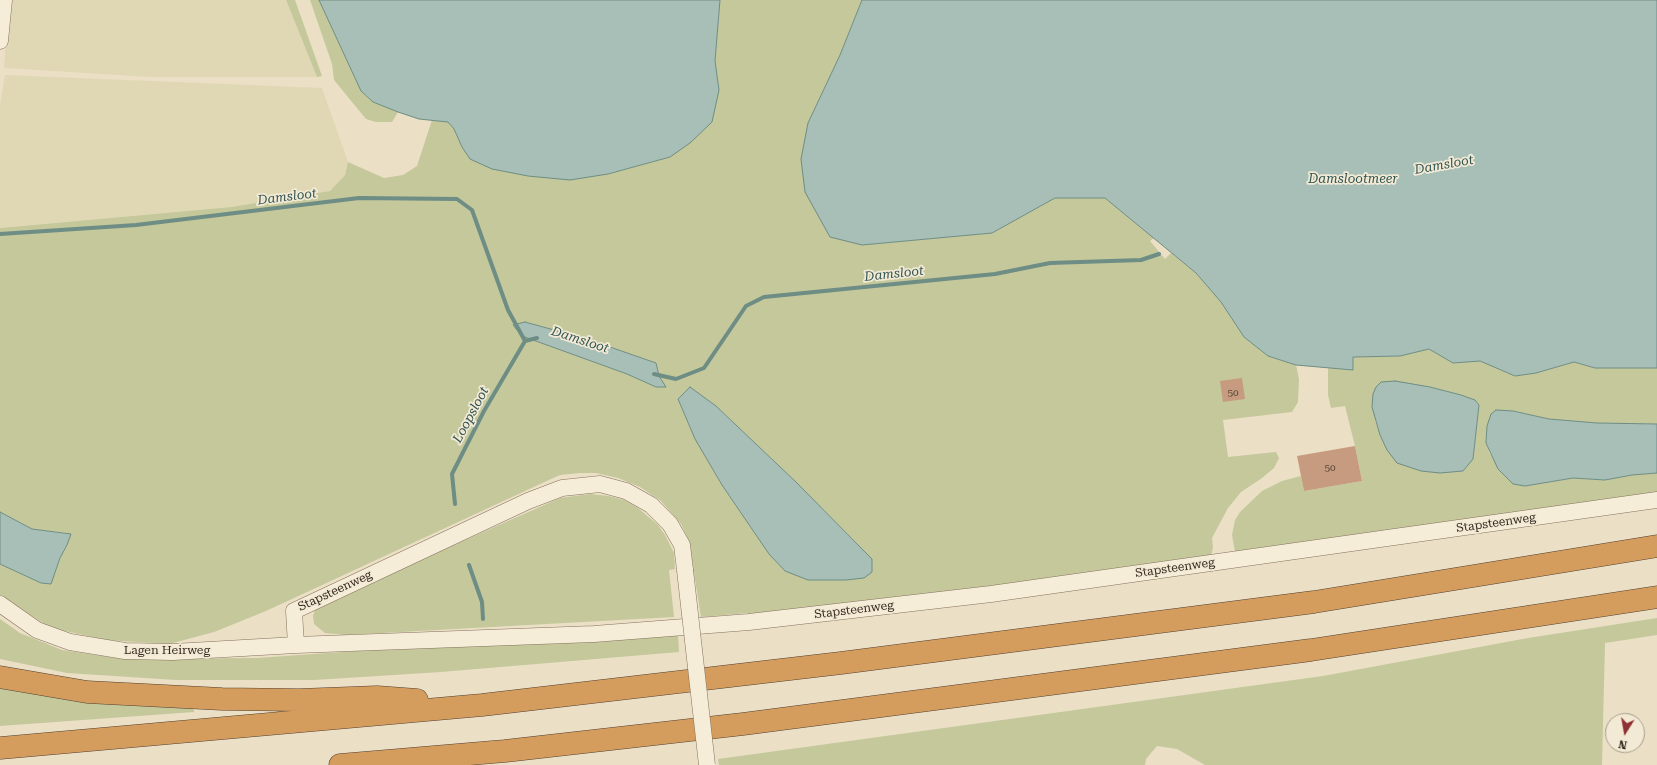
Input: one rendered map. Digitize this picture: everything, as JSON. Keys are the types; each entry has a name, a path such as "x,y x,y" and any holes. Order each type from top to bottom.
{"highway":[{"path":"0,748 482,704 841,663 1306,603 1657,546"},
{"path":"340,765 505,751 743,724 1311,650 1657,597"},
{"path":"0,677 87,692 222,699 299,700 377,697 482,704"},
{"path":"465,765 505,751"}],"street":[{"path":"0,41 4,0"},
{"name":"Stapsteenweg","path":"707,765 685,570 682,545 670,524 651,505 626,491 600,484 562,488 528,501 294,611 296,645 594,634 749,622 991,594 1657,500"},
{"name":"Lagen Heirweg","path":"0,604 37,630 70,642 125,651 173,652 296,645"}],"shaded area":[{"path":"11,0 286,0 317,77 151,77 4,68 8,16"},
{"path":"5,75 322,88 348,162 345,175 330,191 231,207 0,228 0,105"}],"green space":[{"path":"286,0 295,0 322,76 317,77"},
{"path":"310,0 319,0 361,91 373,102 398,112 392,122 376,122 366,119 334,80 332,64"},
{"path":"720,0 862,0 840,55 808,123 862,245 992,233 1055,198 1105,198 1154,238 1150,241 1165,259 1171,253 1196,273 1221,302 1244,337 1268,356 1296,365 1299,379 1298,402 1292,412 1223,420 1228,457 1276,452 1279,458 1274,468 1241,492 1228,508 1212,538 1213,547 1211,557 913,597 750,615 747,613 701,617 689,541 681,524 661,501 640,487 618,478 596,473 580,473 560,475 266,611 214,632 169,644 106,640 56,629 46,625 0,595 0,564 41,583 50,584 60,558 67,545 66,533 32,529 0,512 0,228 231,207 330,191 345,175 348,162 384,178 403,175 417,166 432,120 448,122 454,129 462,147 608,174 670,157 719,90 715,61","holes":["525,322 587,339 656,363 659,376 656,387 627,374 522,336","690,388 716,406 797,483 872,559 785,571 769,554 722,485 695,439 678,399"]},
{"path":"1429,349 1453,363 1480,361 1515,376 1536,373 1574,362 1595,368 1657,368 1657,424 1597,423 1549,419 1513,411 1487,426 1486,443 1490,454 1525,486 1573,478 1605,480 1632,475 1657,473 1657,492 1235,552 1232,535 1235,520 1240,512 1262,491 1282,481 1301,476 1304,491 1362,481 1345,406 1331,408 1328,395 1328,368 1353,370 1352,357 1400,356","holes":["1430,387 1475,400 1479,405 1473,459 1387,450 1375,420"]},
{"path":"590,494 609,496 624,500 638,508 658,525 665,535 674,553 675,569 669,570 674,617 346,635 325,633 314,624 313,616 316,607 323,603 560,498"},
{"path":"1657,618 1657,635 1605,643 1602,765 1205,765 1177,749 1157,746 1146,759 1145,765 719,765 718,759 1323,676 1528,638"},
{"path":"0,619 20,633 62,650 123,659 257,658 413,647 678,634 679,652 441,672 314,680 176,680 67,673 0,659"},
{"path":"0,687 85,701 194,707 194,712 0,726"}],"water":[{"path":"319,0 720,0 715,61 719,90 712,122 690,143 670,157 608,174 570,180 528,176 492,169 470,159 462,147 454,129 448,122 419,119 398,112 373,102 361,91"},
{"name":"Damslootmeer","path":"862,0 1657,0 1657,368 1595,368 1574,362 1536,373 1515,376 1480,361 1453,363 1429,349 1400,356 1353,357 1353,370 1296,365 1268,356 1244,337 1221,302 1196,273 1105,198 1055,198 992,233 862,245 830,237 805,192 801,159 808,123 840,55"},
{"path":"525,322 587,339 656,363 659,376 666,387 656,387 627,374 522,336 513,325"},
{"path":"1395,381 1430,387 1461,395 1475,400 1479,405 1473,459 1463,471 1440,473 1421,471 1397,463 1387,450 1380,435 1372,407 1373,394 1376,387 1381,382"},
{"path":"690,387 716,406 797,483 872,559 872,572 864,578 846,580 808,580 785,571 769,554 722,485 695,439 678,399"},
{"path":"1496,410 1513,411 1549,419 1597,423 1657,424 1657,473 1632,475 1605,480 1573,478 1525,486 1513,484 1498,469 1486,443 1487,426 1491,414"},
{"path":"0,512 32,529 71,534 60,558 51,584 41,583 0,564"}],"building":[{"path":"1242,378 1245,399 1223,402 1220,381"},
{"path":"1355,446 1362,481 1304,491 1297,456"}],"waterway":[{"name":"Damsloot","path":"0,234 136,225 359,198 457,199 472,210 508,310 525,341 537,338"},
{"name":"Damsloot","path":"654,374 676,379 704,368 746,306 764,297 995,274 1050,263 1141,260 1159,254"},
{"name":"Loopsloot","path":"455,504 452,474 484,411 525,341"},
{"name":"Loopsloot","path":"469,565 482,602 483,619"}]}
